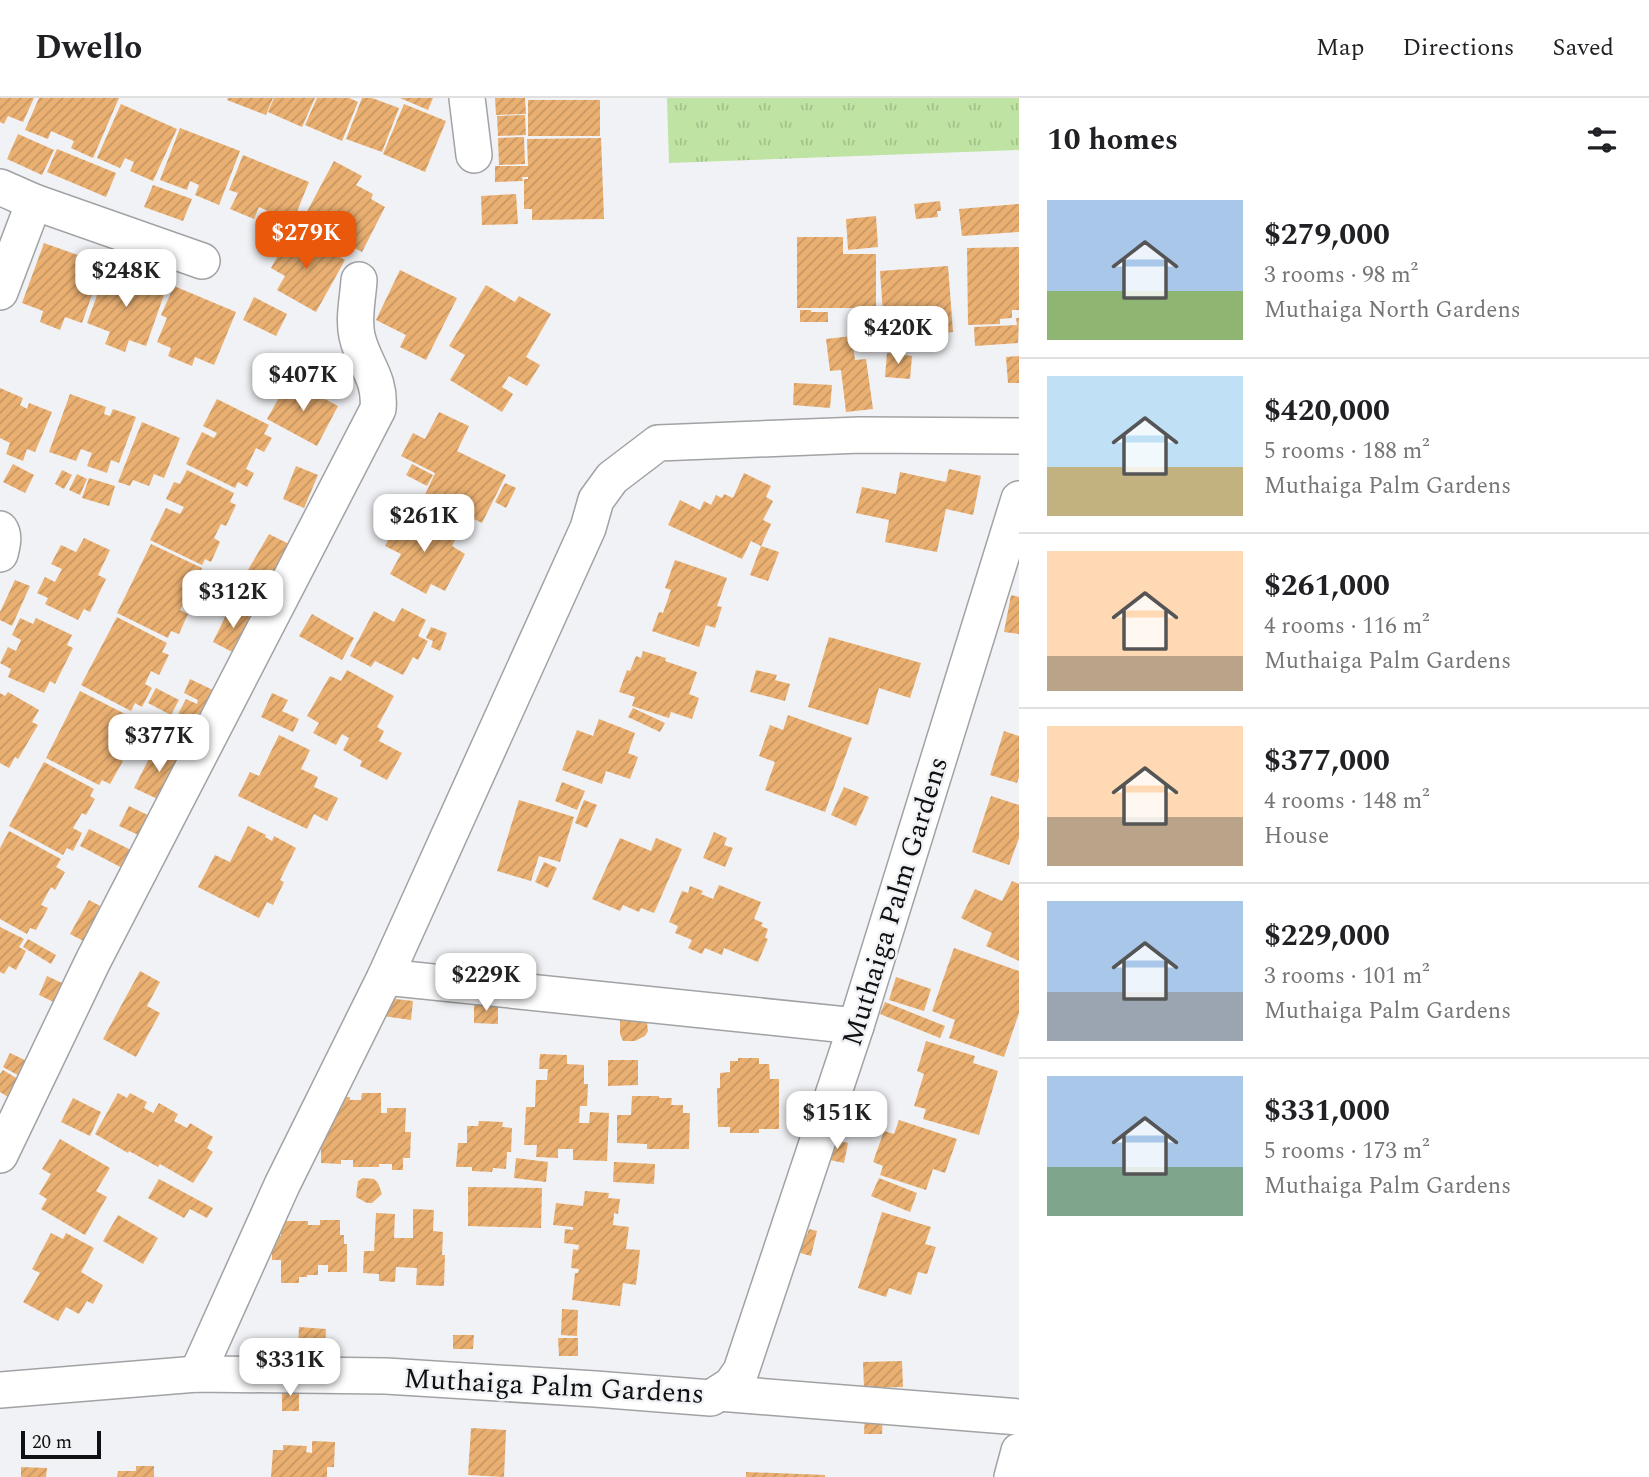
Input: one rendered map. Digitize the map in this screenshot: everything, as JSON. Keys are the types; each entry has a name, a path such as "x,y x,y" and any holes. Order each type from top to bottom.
{"street":[{"path":"467,98 474,155"},
{"path":"0,187 34,202 202,261"},
{"path":"0,292 34,202"},
{"path":"0,1154 93,961 378,410 377,385 356,334 359,280"},
{"path":"197,1374 282,1185 384,977 588,528 596,500 612,478 658,443 860,435 1019,436"},
{"name":"Muthaiga Palm Gardens","path":"0,1390 197,1374 386,1376 710,1398 731,1385 741,1371 856,1026 1019,499"},
{"path":"0,529 0,554"},
{"path":"384,977 856,1026"},
{"path":"719,1393 1019,1416"},
{"path":"1012,1477 1019,1451"}],"green space":[{"path":"667,98 1019,98 1019,150 669,163"}],"building":[{"path":"0,98 34,98 23,122 8,116 4,124 0,122"},
{"path":"39,98 119,98 93,158 71,148 74,141 51,131 48,139 25,130"},
{"path":"273,98 266,115 227,100"},
{"path":"274,98 315,98 302,127 268,112"},
{"path":"317,98 349,98 358,102 342,141 305,125"},
{"path":"362,98 372,98 399,108 382,152 346,139"},
{"path":"400,98 433,98 428,110"},
{"path":"495,98 525,98 526,114 496,115"},
{"path":"528,100 600,100 600,136 528,136"},
{"path":"121,104 177,129 153,181 130,171 134,162 125,158 120,168 97,158"},
{"path":"404,104 446,121 425,172 383,154"},
{"path":"525,115 526,135 498,136 497,116"},
{"path":"180,128 240,151 219,205 195,195 199,185 190,181 187,190 160,180"},
{"path":"18,134 54,150 42,175 7,159"},
{"path":"524,137 525,164 499,165 498,138"},
{"path":"601,138 604,219 532,220 532,209 524,209 524,179 528,177 522,177 523,181 495,182 495,166 528,166 527,139"},
{"path":"57,149 116,173 106,197 47,172"},
{"path":"243,155 309,182 289,231 264,220 268,211 259,207 254,219 230,209 238,193 229,190"},
{"path":"334,161 362,176 356,185 373,194 371,199 385,207 362,252 302,221"},
{"path":"153,185 192,199 183,221 144,207"},
{"path":"516,194 518,224 482,225 481,196"},
{"path":"940,201 941,211 937,211 938,217 916,219 914,204"},
{"path":"1019,204 1019,232 962,236 959,209"},
{"path":"876,216 878,247 848,250 846,219"},
{"path":"292,231 345,260 316,312 277,290 285,276 271,268"},
{"path":"797,237 843,237 843,254 876,254 876,308 797,308"},
{"path":"44,243 103,264 82,323 65,317 60,330 40,322 43,311 22,303"},
{"path":"1019,247 1019,310 1012,310 1012,318 1000,319 1000,324 968,325 967,248"},
{"path":"948,266 953,332 944,333 944,338 885,342 880,271"},
{"path":"107,268 166,289 146,346 129,340 125,352 105,344 110,332 87,323"},
{"path":"400,270 457,298 426,360 400,347 406,335 376,320"},
{"path":"486,285 515,302 519,296 551,314 526,357 540,365 527,386 509,376 502,387 513,394 502,412 450,380 465,355 449,346"},
{"path":"174,286 236,312 214,365 195,357 192,366 168,356 171,348 157,342 167,318 161,315"},
{"path":"254,297 287,314 276,336 243,320"},
{"path":"800,310 828,312 828,322 800,322"},
{"path":"1016,318 1019,318 1018,343 975,346 974,327 1017,325"},
{"path":"852,336 855,360 866,359 873,409 846,412 841,370 830,371 826,339"},
{"path":"887,353 912,356 910,379 885,377"},
{"path":"1019,356 1019,383 1008,383 1006,357"},
{"path":"289,380 338,406 317,446 267,419"},
{"path":"794,383 832,385 830,408 793,405"},
{"path":"0,388 23,398 20,405 27,409 29,403 52,412 35,452 27,449 23,461 6,454 10,443 0,438"},
{"path":"70,394 106,407 104,414 110,416 113,409 136,417 119,463 111,460 107,473 87,466 92,453 81,449 76,461 49,452"},
{"path":"217,399 269,425 264,434 272,438 264,452 256,448 246,469 254,473 247,487 238,482 235,488 186,464 202,432 214,438 217,433 203,426"},
{"path":"439,412 469,426 457,451 506,475 482,523 425,495 435,473 401,456 413,433 425,439"},
{"path":"142,422 180,438 164,478 154,474 149,486 133,480 130,486 118,482"},
{"path":"13,464 34,475 25,493 3,482"},
{"path":"412,464 433,475 427,486 406,475"},
{"path":"296,466 318,475 304,508 283,499"},
{"path":"949,469 981,476 973,515 946,509 937,552 885,542 889,520 856,513 862,487 896,494 900,472 946,482"},
{"path":"62,470 72,475 64,489 55,484"},
{"path":"187,470 234,493 230,502 236,505 226,526 221,524 214,538 220,542 211,562 205,559 202,565 150,540 166,508 180,514 184,507 166,499 174,482 180,484"},
{"path":"744,473 771,486 766,497 773,501 763,520 771,524 761,546 751,541 742,559 668,525 680,500 700,510 704,501 711,505 716,495 722,498 724,494 733,498"},
{"path":"77,474 87,479 80,495 69,490"},
{"path":"89,478 115,486 109,506 82,498"},
{"path":"505,483 516,488 506,508 495,502"},
{"path":"403,512 428,525 430,520 458,535 452,546 465,554 445,591 431,584 426,594 390,574 401,554 385,546"},
{"path":"269,534 289,544 269,581 248,570"},
{"path":"84,538 110,550 98,575 106,579 90,612 84,609 78,620 45,604 48,598 37,593 45,577 55,582 62,569 51,564 61,545 76,552"},
{"path":"151,544 202,568 199,576 203,578 193,599 187,596 180,610 188,614 179,634 171,631 168,638 117,613"},
{"path":"761,546 779,552 768,581 750,575"},
{"path":"675,560 727,578 717,606 722,607 715,628 706,625 699,647 652,631 659,612 663,613 671,590 665,588"},
{"path":"209,576 238,591 230,607 201,591"},
{"path":"15,580 30,586 12,626 0,620 0,612"},
{"path":"1011,595 1019,597 1019,634 1004,632"},
{"path":"230,607 254,619 236,654 213,642"},
{"path":"402,608 426,620 418,636 428,641 418,660 413,657 403,675 375,661 371,667 350,656 374,611 394,622"},
{"path":"312,614 354,638 342,660 299,636"},
{"path":"117,617 167,643 162,652 169,655 159,675 151,671 145,684 152,688 142,707 135,703 131,711 81,685"},
{"path":"20,618 33,624 36,618 72,635 67,645 73,648 55,684 50,681 44,693 8,677 11,669 0,663 8,647 16,651 21,640 12,635"},
{"path":"431,627 447,633 440,651 431,647 433,641 426,638"},
{"path":"829,637 921,663 910,698 879,688 868,725 808,707"},
{"path":"643,651 697,672 689,694 699,698 692,719 671,712 669,718 632,706 635,697 619,692 627,670 630,671 636,656 641,658"},
{"path":"347,670 394,696 377,727 384,731 379,741 402,753 387,780 360,766 362,761 343,750 349,738 342,734 336,745 313,733 319,723 307,716 330,676 341,681"},
{"path":"756,670 777,675 775,680 790,684 785,701 750,692"},
{"path":"190,679 217,692 200,727 177,716 186,699 197,704 198,700 184,693"},
{"path":"156,688 179,700 171,715 148,703"},
{"path":"80,691 131,717 127,724 137,730 127,750 117,744 112,756 123,761 110,784 102,780 99,785 46,758"},
{"path":"8,692 39,710 32,722 38,725 18,759 15,757 9,768 0,763 0,693 5,696"},
{"path":"272,693 288,700 282,711 299,719 293,732 261,717"},
{"path":"633,708 665,723 660,732 628,717"},
{"path":"788,715 852,738 825,812 765,790 775,762 759,756 770,725 783,730"},
{"path":"599,719 635,733 628,753 638,757 630,779 606,771 602,784 562,770 577,730 593,736"},
{"path":"1004,731 1019,736 1017,783 990,775"},
{"path":"279,735 310,750 301,769 318,777 314,787 338,798 327,821 314,814 307,829 238,796 250,772 259,776"},
{"path":"156,745 184,760 164,802 134,788"},
{"path":"44,762 94,789 90,796 95,799 86,815 82,813 73,828 82,833 73,851 67,848 63,855 9,826"},
{"path":"562,782 585,791 577,810 555,801"},
{"path":"844,787 869,797 856,826 831,815"},
{"path":"991,796 1019,805 1019,838 1009,865 972,852"},
{"path":"519,800 574,817 560,862 539,856 531,881 497,871"},
{"path":"584,800 597,805 587,828 575,823"},
{"path":"129,806 156,819 147,839 119,826"},
{"path":"248,826 272,841 274,836 296,848 280,880 284,882 273,905 267,902 259,918 198,887 215,855 230,862"},
{"path":"89,829 139,854 130,872 80,846"},
{"path":"9,831 61,859 56,867 65,872 55,890 51,887 41,905 48,908 36,930 30,928 27,934 0,919 0,848"},
{"path":"714,832 727,838 724,845 733,848 725,867 703,858"},
{"path":"620,838 651,851 656,838 682,849 654,913 641,908 639,912 623,905 620,911 592,899"},
{"path":"544,862 557,868 548,888 535,882"},
{"path":"1012,881 1019,884 1019,961 986,946 992,933 961,918 975,889 1002,901"},
{"path":"719,885 761,902 754,919 768,929 765,938 768,939 758,962 724,948 722,955 705,948 702,954 688,948 692,940 675,933 678,926 669,922 682,891 688,893 690,886 713,899"},
{"path":"89,900 111,912 93,946 70,934"},
{"path":"0,927 24,939 19,947 26,951 16,970 9,966 4,974 0,972"},
{"path":"28,939 56,955 51,964 23,947"},
{"path":"954,948 1019,971 1019,1013 1004,1057 949,1038 955,1020 932,1011"},
{"path":"140,971 160,982 147,1006 160,1013 136,1057 103,1039"},
{"path":"47,976 73,988 64,1007 39,995"},
{"path":"896,977 931,989 924,1011 889,1000"},
{"path":"379,997 413,1001 411,1020 376,1015"},
{"path":"474,1002 498,1003 498,1024 474,1023"},
{"path":"885,1002 945,1026 940,1038 880,1014"},
{"path":"641,1018 647,1023 648,1031 645,1036 635,1041 623,1041 620,1019"},
{"path":"926,1041 975,1056 973,1063 998,1071 979,1135 923,1119 926,1109 914,1106 924,1074 917,1071"},
{"path":"10,1053 33,1064 25,1079 3,1067"},
{"path":"540,1054 567,1055 567,1064 584,1065 584,1084 588,1084 587,1106 580,1106 579,1123 589,1123 590,1112 609,1113 607,1161 573,1160 573,1149 558,1149 558,1158 536,1157 537,1145 524,1145 526,1107 535,1107 536,1080 547,1080 548,1069 539,1069"},
{"path":"738,1058 759,1058 759,1064 769,1064 770,1079 779,1079 779,1129 759,1129 759,1133 730,1133 730,1127 718,1127 717,1088 720,1088 720,1073 730,1072 730,1061 738,1061"},
{"path":"608,1060 638,1060 638,1085 608,1086"},
{"path":"3,1070 23,1082 13,1100 0,1092 0,1074"},
{"path":"118,1093 127,1098 130,1093 147,1102 144,1108 153,1113 159,1103 178,1114 174,1121 187,1128 190,1123 213,1137 207,1148 213,1152 193,1183 160,1164 158,1167 129,1151 128,1153 95,1134"},
{"path":"362,1093 381,1093 381,1113 387,1113 387,1108 406,1108 405,1132 411,1132 410,1158 403,1158 403,1170 392,1170 392,1164 353,1167 353,1160 341,1160 341,1164 321,1163 321,1112 338,1097 361,1100"},
{"path":"632,1096 672,1098 671,1105 683,1105 683,1113 690,1113 689,1149 647,1149 647,1144 617,1143 617,1115 631,1115"},
{"path":"73,1098 101,1112 90,1136 61,1122"},
{"path":"899,1120 957,1139 945,1173 933,1169 926,1190 880,1175 883,1166 873,1162 884,1131 894,1134"},
{"path":"479,1121 503,1122 502,1127 512,1128 511,1152 507,1152 506,1169 493,1168 492,1172 472,1171 472,1167 456,1167 458,1143 467,1143 467,1126 478,1126"},
{"path":"60,1139 110,1168 96,1191 107,1197 85,1235 41,1209 47,1199 39,1194 51,1174 42,1169"},
{"path":"830,1139 848,1143 844,1163 825,1159"},
{"path":"516,1158 548,1162 546,1182 514,1178"},
{"path":"614,1162 655,1164 654,1184 613,1182"},
{"path":"363,1178 374,1179 382,1194 372,1203 356,1197 358,1181"},
{"path":"879,1178 917,1193 910,1212 871,1196"},
{"path":"159,1179 213,1208 207,1218 190,1209 184,1218 148,1198"},
{"path":"468,1187 542,1188 541,1228 468,1226"},
{"path":"585,1191 609,1193 608,1198 620,1199 618,1214 614,1213 613,1225 629,1227 626,1249 640,1250 636,1285 623,1283 620,1306 572,1300 575,1273 578,1273 579,1269 571,1268 573,1249 578,1250 579,1245 564,1243 565,1229 573,1230 573,1227 553,1225 556,1203 583,1206"},
{"path":"413,1209 434,1210 433,1231 443,1232 444,1286 416,1285 417,1268 396,1267 395,1282 379,1281 379,1274 363,1273 364,1251 374,1251 376,1213 395,1214 394,1238 413,1238"},
{"path":"882,1212 931,1227 925,1244 936,1247 927,1274 918,1272 911,1295 889,1288 886,1297 858,1288"},
{"path":"118,1215 158,1238 143,1264 103,1241"},
{"path":"320,1220 340,1220 340,1235 344,1235 344,1244 347,1244 347,1272 328,1272 328,1265 318,1265 318,1275 299,1277 299,1283 281,1283 281,1260 272,1260 272,1236 281,1236 282,1221 308,1221 308,1225 320,1225"},
{"path":"809,1229 817,1231 811,1256 793,1251 798,1233 807,1235"},
{"path":"51,1233 63,1239 66,1233 94,1248 81,1272 103,1285 93,1304 87,1301 79,1314 66,1307 58,1321 23,1302 40,1273 32,1269"},
{"path":"562,1309 578,1310 577,1336 561,1335"},
{"path":"299,1327 326,1329 325,1347 298,1346"},
{"path":"453,1335 474,1335 473,1349 453,1349"},
{"path":"558,1338 578,1338 578,1356 559,1356"},
{"path":"902,1361 903,1387 864,1388 863,1362"},
{"path":"282,1385 299,1385 299,1411 282,1411"},
{"path":"865,1411 883,1411 882,1434 864,1434"},
{"path":"471,1428 506,1430 504,1477 468,1475"},
{"path":"312,1441 335,1442 334,1467 327,1467 327,1477 271,1477 273,1450 283,1450 283,1445 307,1446 306,1452 312,1453"},
{"path":"136,1466 154,1466 154,1477 117,1477 118,1471 136,1471"},
{"path":"21,1467 47,1468 46,1477 21,1477"},
{"path":"746,1472 825,1475 825,1477 746,1477"}]}
